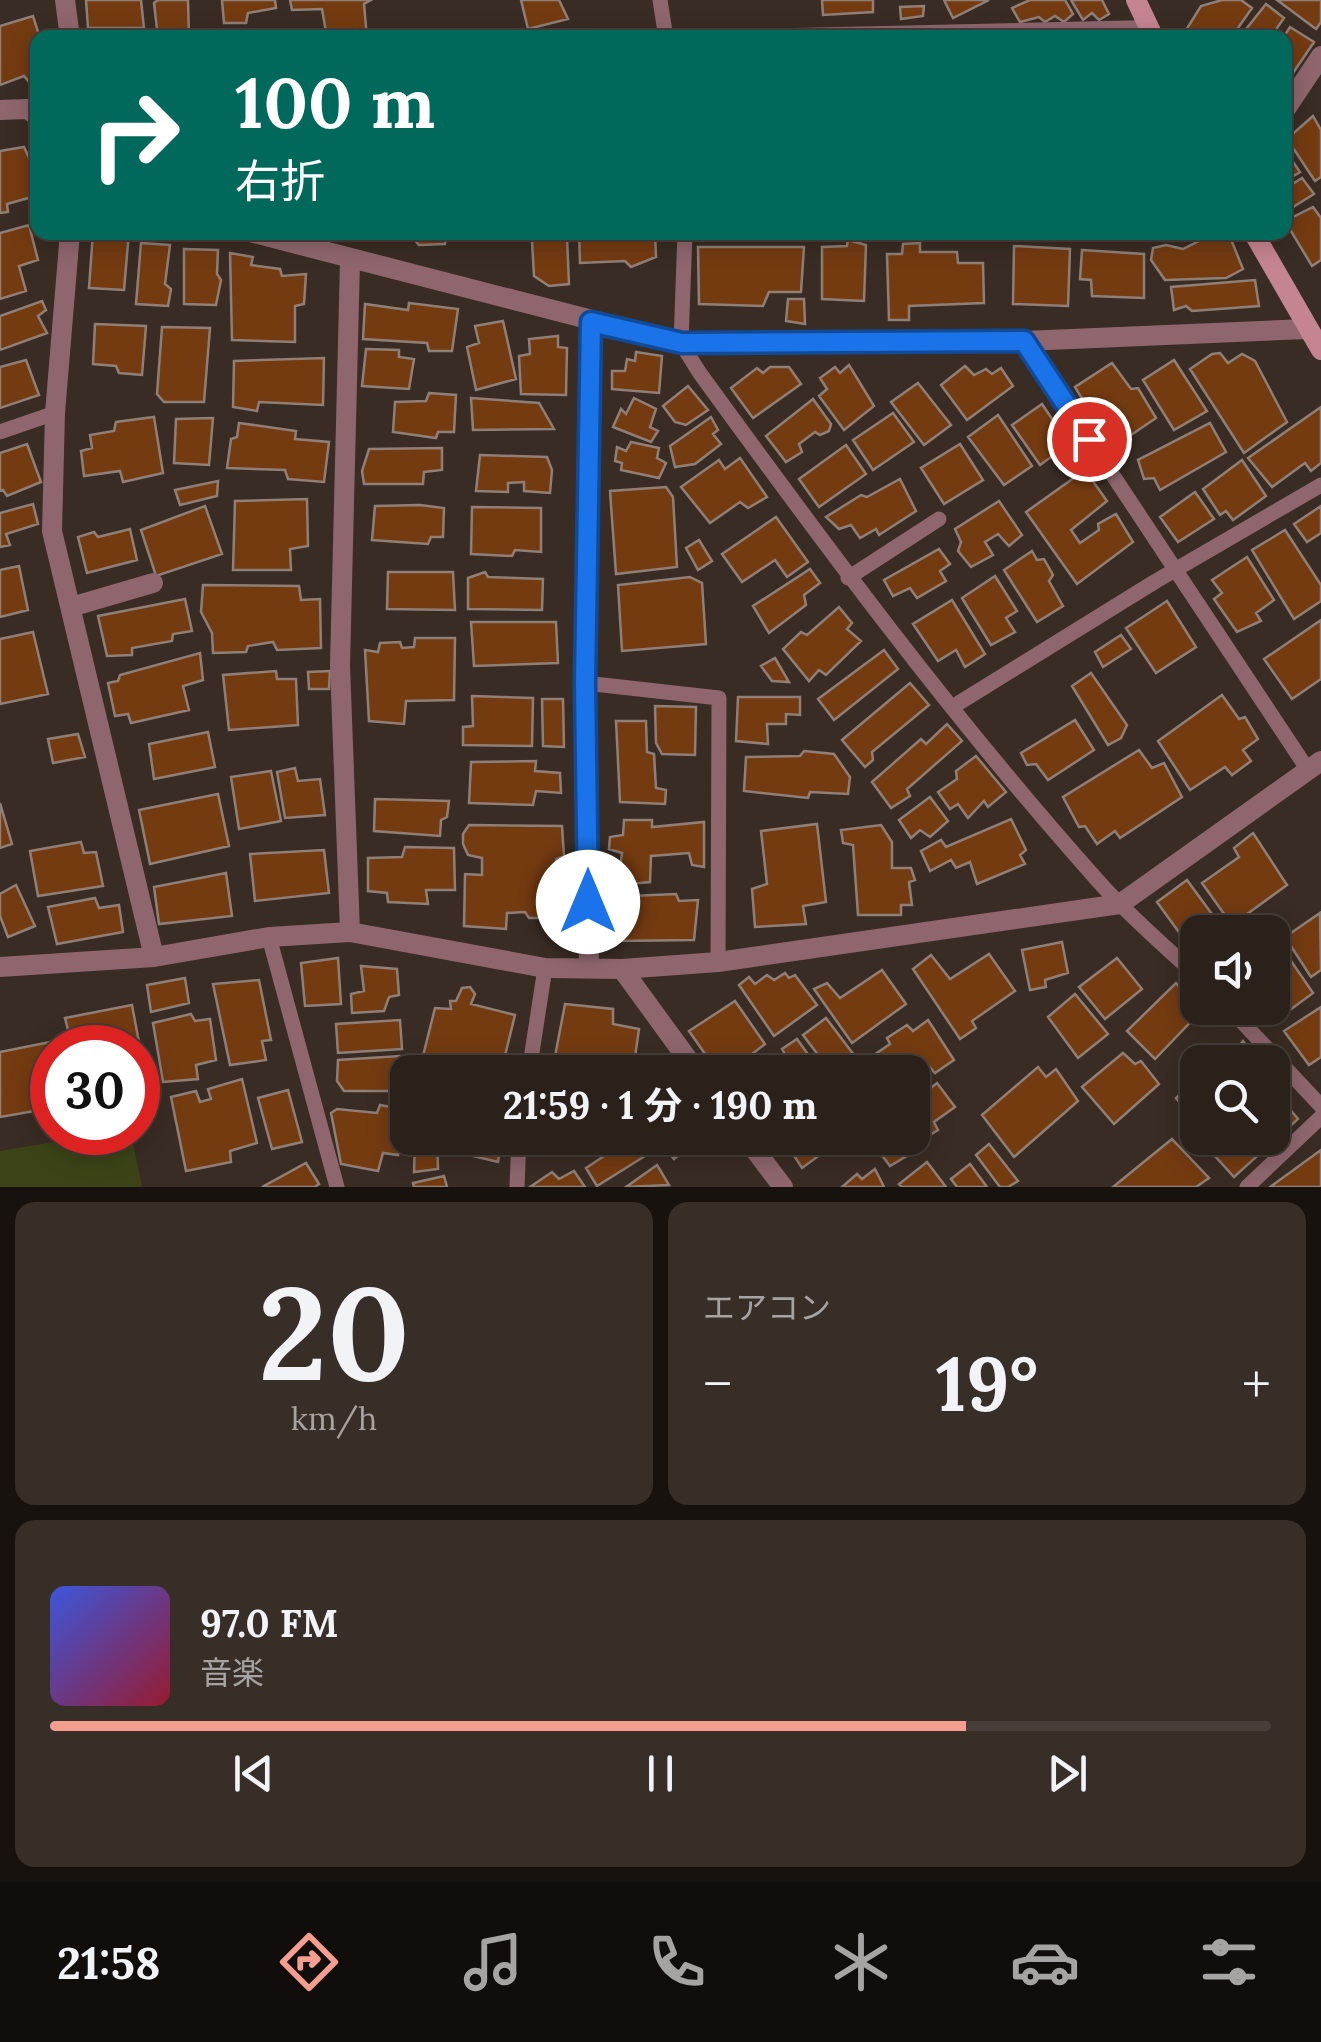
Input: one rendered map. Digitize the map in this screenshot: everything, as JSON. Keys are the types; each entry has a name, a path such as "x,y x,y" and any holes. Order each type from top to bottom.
{"main road":[{"path":"1136,0 1150,30"},
{"path":"1258,240 1321,350"}],"street":[{"path":"65,0 69,30"},
{"path":"1292,100 1321,56"},
{"path":"0,110 30,111"},
{"path":"69,240 56,413 52,531 154,957"},
{"path":"278,240 682,343 1024,341 1307,328"},
{"path":"350,261 340,666 350,932"},
{"path":"589,968 585,682 591,322"},
{"path":"71,607 153,583"},
{"path":"0,967 154,957 269,938 350,932 545,968 622,969 718,962 1120,904 1314,766"},
{"path":"622,969 685,1055"},
{"path":"759,1155 783,1187"}],"lane":[{"path":"660,0 665,30"},
{"path":"685,240 682,343 848,578 1120,904 1180,961"},
{"path":"1024,341 1175,570 1314,766"},
{"path":"0,432 56,413"},
{"path":"954,706 1321,485"},
{"path":"848,578 939,519"},
{"path":"585,682 719,698 718,962"},
{"path":"269,938 337,1187"},
{"path":"532,1055 545,968"},
{"path":"1245,1025 1321,1106"},
{"path":"1247,1187 1321,1117"},
{"path":"516,1187 518,1155"}],"green space":[{"path":"30,1146 30,1155 135,1155 142,1187 0,1187 0,1151"}],"building":[{"path":"86,0 141,0 144,28 88,28"},
{"path":"188,0 189,30 157,30 154,3"},
{"path":"222,0 275,0 276,8 248,13 246,23 224,23"},
{"path":"290,0 371,0 364,4 366,30 326,30 322,9 292,10"},
{"path":"521,0 559,0 568,19 528,29"},
{"path":"822,0 873,0 873,12 823,15"},
{"path":"944,0 989,0 953,18"},
{"path":"1030,0 1065,0 1073,14 1064,22 1055,16 1045,22 1039,17 1020,22 1012,8"},
{"path":"1071,0 1102,0 1109,14 1099,20 1092,13 1083,20"},
{"path":"1241,0 1252,8 1237,30 1186,30 1201,6"},
{"path":"1277,0 1321,0 1321,22 1316,29"},
{"path":"1266,4 1284,18 1276,30 1245,30"},
{"path":"924,6 923,16 901,19 900,7"},
{"path":"33,16 37,30 30,30 29,82 24,76 0,85 0,26"},
{"path":"1290,27 1314,42 1292,75 1292,30 1288,30"},
{"path":"1313,116 1321,130 1321,177 1315,181 1292,146 1292,135"},
{"path":"24,147 30,160 30,198 7,204 8,212 0,213 0,151"},
{"path":"1292,160 1300,172 1292,177"},
{"path":"1302,178 1314,194 1292,208 1292,184"},
{"path":"1313,207 1321,218 1321,260 1312,266 1292,233 1292,218"},
{"path":"29,225 38,260 19,266 26,291 0,299 0,233"},
{"path":"92,240 128,240 124,290 89,288"},
{"path":"415,240 445,240 445,244 419,245"},
{"path":"567,240 569,284 549,286 534,276 532,241"},
{"path":"579,240 655,240 656,257 631,267 625,261 580,263"},
{"path":"848,240 866,245 864,301 822,299 822,247 847,246"},
{"path":"1201,240 1231,240 1243,269 1226,278 1165,280 1151,260 1153,248 1166,245 1183,249"},
{"path":"141,243 170,245 165,284 171,289 168,306 136,304"},
{"path":"920,243 920,252 957,252 958,263 983,263 984,303 909,306 909,320 889,320 887,254 902,254 903,244"},
{"path":"1014,246 1070,249 1068,306 1013,304"},
{"path":"698,247 804,247 801,292 769,292 763,306 699,304"},
{"path":"184,249 218,250 217,274 221,280 216,305 184,304"},
{"path":"1082,250 1144,254 1144,298 1092,296 1091,280 1080,279"},
{"path":"230,253 253,257 251,265 280,269 282,276 306,274 304,304 295,306 295,342 232,340"},
{"path":"1255,280 1259,306 1192,311 1186,306 1174,310 1171,287"},
{"path":"788,299 804,299 805,324 786,321"},
{"path":"42,301 46,310 38,316 47,333 0,350 0,316"},
{"path":"409,303 458,309 452,351 429,351 427,343 363,339 365,304 408,310"},
{"path":"503,321 516,379 476,390 467,347 479,343 475,326"},
{"path":"95,324 146,326 142,375 119,373 116,366 93,364"},
{"path":"162,327 210,328 204,402 164,402 157,394"},
{"path":"558,336 558,347 567,348 566,395 521,394 519,356 530,354 529,339"},
{"path":"366,349 399,350 399,357 414,359 409,389 362,386"},
{"path":"636,352 662,356 659,393 612,389 612,371 625,371 627,359 635,361"},
{"path":"1220,353 1228,363 1242,354 1255,361 1287,422 1244,453 1190,369"},
{"path":"324,358 323,405 259,402 257,411 233,407 234,361"},
{"path":"26,360 39,395 0,408 0,367"},
{"path":"1174,360 1207,411 1174,430 1143,380"},
{"path":"1112,363 1131,389 1138,388 1156,418 1118,444 1098,412 1090,412 1075,387"},
{"path":"849,365 874,406 844,430 819,396 827,389 820,378 835,367 840,373"},
{"path":"965,366 974,375 986,369 992,374 1001,368 1013,386 967,420 941,385"},
{"path":"770,367 789,367 801,384 753,418 731,388 757,368 763,373"},
{"path":"918,383 951,425 924,445 891,402"},
{"path":"688,386 708,410 686,425 675,422 663,406"},
{"path":"429,393 456,395 454,432 438,432 436,438 393,432 395,402 426,401"},
{"path":"471,398 539,403 554,429 473,430"},
{"path":"634,398 656,409 650,427 658,431 651,442 613,427 621,409 626,414"},
{"path":"813,399 831,424 829,431 820,435 815,432 799,444 802,452 786,462 766,436"},
{"path":"1042,404 1069,444 1040,465 1012,425"},
{"path":"1321,407 1321,463 1311,471 1305,463 1272,487 1248,458"},
{"path":"893,413 914,442 873,470 853,440"},
{"path":"998,415 1032,466 1004,485 968,437"},
{"path":"154,417 163,473 123,482 120,471 84,476 81,451 92,448 90,435 114,431 116,422"},
{"path":"711,417 718,430 713,434 721,444 695,464 675,467 670,446"},
{"path":"213,418 209,465 174,463 176,419"},
{"path":"239,423 296,431 295,439 329,442 324,482 288,479 285,470 227,468 231,439 237,437"},
{"path":"1210,423 1226,452 1160,490 1154,478 1144,479 1138,460"},
{"path":"631,442 659,448 657,458 666,463 659,478 621,470 622,463 615,461 617,447 626,451"},
{"path":"27,444 41,482 7,496 0,491 0,453"},
{"path":"960,444 983,480 944,504 921,468"},
{"path":"846,445 866,474 819,507 799,479"},
{"path":"442,448 442,470 424,472 423,484 364,484 362,471 369,449"},
{"path":"480,455 547,457 552,470 550,493 524,491 524,482 508,483 508,492 476,491"},
{"path":"740,458 767,497 748,508 740,502 710,523 681,487 719,460 725,469"},
{"path":"1242,460 1266,496 1233,520 1226,511 1220,515 1203,489"},
{"path":"1085,470 1107,501 1071,530 1080,543 1099,530 1098,524 1116,514 1133,542 1077,584 1026,512"},
{"path":"900,479 916,511 879,535 876,529 860,538 851,525 839,529 826,517 861,495 867,497"},
{"path":"218,481 217,496 180,505 175,490"},
{"path":"666,487 673,497 677,567 616,574 610,491"},
{"path":"1195,492 1214,519 1178,542 1160,517"},
{"path":"307,499 308,546 290,549 291,570 233,570 235,501"},
{"path":"999,501 1022,535 1009,546 998,534 985,542 993,555 971,567 958,551 961,542 955,529"},
{"path":"33,504 38,524 6,534 10,545 0,547 0,513"},
{"path":"205,506 222,554 156,576 141,530"},
{"path":"375,506 444,508 443,537 431,537 428,544 372,540"},
{"path":"1321,506 1321,533 1307,542 1294,524"},
{"path":"472,507 541,508 541,552 515,550 512,556 471,554"},
{"path":"776,517 808,562 787,577 775,560 742,582 722,554"},
{"path":"130,529 137,560 87,573 78,537 94,532 98,537"},
{"path":"1285,530 1321,585 1321,601 1294,619 1252,550"},
{"path":"699,540 712,561 698,570 686,548"},
{"path":"939,549 950,564 940,571 946,581 917,598 910,588 893,596 884,580"},
{"path":"1032,551 1037,560 1044,559 1053,575 1049,581 1063,606 1037,622 1004,570"},
{"path":"1247,557 1274,600 1256,613 1261,621 1237,632 1214,599 1222,593 1212,580"},
{"path":"19,566 28,610 0,617 0,570"},
{"path":"810,569 820,583 804,595 806,605 769,633 753,606"},
{"path":"388,572 453,572 455,610 387,609"},
{"path":"485,572 488,577 543,579 542,610 468,609 468,578"},
{"path":"995,576 1017,611 1006,618 1015,632 991,645 962,598"},
{"path":"690,577 702,583 706,644 622,651 618,585"},
{"path":"203,585 299,586 301,600 320,599 321,648 277,650 273,642 248,646 246,652 213,653 212,633 201,612"},
{"path":"185,599 192,631 173,634 172,641 132,648 132,655 107,656 98,616"},
{"path":"952,600 985,654 965,667 956,650 938,661 913,624"},
{"path":"1167,601 1196,647 1156,673 1126,628"},
{"path":"839,607 852,623 847,629 861,641 826,675 819,670 809,681 783,649 801,632 807,635"},
{"path":"1321,620 1321,679 1292,699 1264,659"},
{"path":"471,622 556,622 558,663 474,666"},
{"path":"33,632 48,694 0,704 0,639"},
{"path":"1121,635 1131,649 1103,667 1095,652"},
{"path":"415,638 455,638 454,700 406,701 404,724 369,721 365,650 378,652 380,643 400,642 402,648 414,647"},
{"path":"884,650 898,669 834,720 818,699"},
{"path":"200,653 203,680 183,686 189,710 131,723 128,714 115,716 108,683 118,681 120,675"},
{"path":"775,658 789,682 772,681 761,666"},
{"path":"276,671 277,679 296,679 298,725 229,730 223,675"},
{"path":"330,671 329,689 309,689 308,672"},
{"path":"1091,673 1127,725 1121,738 1108,745 1072,686"},
{"path":"910,683 929,705 872,752 873,760 865,767 842,740"},
{"path":"1222,695 1239,719 1245,717 1258,739 1243,750 1251,761 1232,775 1225,767 1190,790 1158,741"},
{"path":"472,696 533,698 532,746 463,745 463,727 473,726"},
{"path":"738,697 800,697 800,715 786,714 786,724 767,724 768,744 736,741"},
{"path":"542,699 563,699 564,747 543,746"},
{"path":"655,706 696,707 695,755 662,754 656,743"},
{"path":"1075,720 1094,750 1048,780 1036,764 1027,765 1021,753"},
{"path":"616,721 646,721 647,752 654,754 656,788 666,790 665,804 620,802"},
{"path":"947,724 962,741 907,789 910,796 891,808 872,782 921,739 926,744"},
{"path":"208,732 215,767 154,779 149,744"},
{"path":"78,734 85,757 53,763 48,739"},
{"path":"1139,750 1152,768 1164,763 1182,797 1120,838 1115,831 1097,844 1085,826 1079,827 1063,797"},
{"path":"804,751 834,754 850,777 848,794 810,792 808,798 744,791 746,757 800,756"},
{"path":"976,756 1006,792 988,807 984,801 968,818 958,804 950,809 938,792 957,779 956,771"},
{"path":"536,761 535,771 560,773 561,793 536,791 533,805 469,803 471,762"},
{"path":"295,768 298,781 320,779 325,815 285,818 277,772"},
{"path":"271,771 281,821 239,829 231,777"},
{"path":"218,794 229,846 150,864 139,810"},
{"path":"930,797 948,821 930,837 920,830 911,838 899,820"},
{"path":"375,799 449,801 447,817 441,820 440,836 374,831"},
{"path":"0,803 12,844 0,848"},
{"path":"1011,819 1026,850 1020,855 1025,864 977,884 970,862 956,868 951,860 930,871 921,851 941,840 946,847"},
{"path":"624,820 652,820 652,827 704,822 704,867 692,865 689,853 651,856 650,882 629,884 619,876 622,853 609,849 610,837 623,835"},
{"path":"817,824 826,902 803,906 806,924 755,927 752,889 767,884 761,831"},
{"path":"469,825 562,826 564,856 556,859 556,918 507,913 506,929 464,926 465,874 482,875 482,858 468,855 463,844 463,834"},
{"path":"881,825 892,842 892,868 911,868 915,880 909,882 912,905 901,905 901,915 858,915 853,845 843,843 841,830"},
{"path":"1253,833 1287,885 1246,915 1225,915 1202,883 1239,857 1234,848"},
{"path":"81,842 84,853 96,852 103,886 38,896 30,851"},
{"path":"405,847 454,848 455,890 426,890 428,904 388,902 387,893 368,891 368,858 402,857"},
{"path":"324,850 329,893 255,901 250,854"},
{"path":"226,873 232,916 159,924 154,887"},
{"path":"1187,880 1213,915 1180,915 1180,934 1157,902"},
{"path":"16,885 35,926 8,937 0,916 0,894"},
{"path":"676,894 679,901 698,900 694,940 614,941 612,904 630,904 631,896"},
{"path":"95,898 99,908 119,905 123,932 57,944 48,907"},
{"path":"1320,913 1321,970 1311,977 1290,945 1290,934"},
{"path":"1062,942 1068,973 1045,980 1046,987 1030,990 1022,950"},
{"path":"989,954 1015,991 972,1021 976,1028 960,1039 913,969 931,955 950,979"},
{"path":"338,958 341,1004 305,1006 301,963"},
{"path":"1117,958 1142,989 1105,1019 1079,987"},
{"path":"1290,959 1313,993 1290,1010"},
{"path":"361,966 397,969 399,995 389,997 384,1011 352,1013 351,994 364,991"},
{"path":"882,970 906,1004 852,1043 814,989 827,983 840,998"},
{"path":"785,973 789,978 795,975 817,1005 774,1036 739,985 749,977 755,984 767,975 774,980"},
{"path":"185,978 189,1003 151,1012 147,985"},
{"path":"259,980 271,1040 262,1041 266,1060 230,1065 213,984"},
{"path":"1176,983 1180,988 1180,1025 1188,1025 1155,1059 1127,1031"},
{"path":"470,987 475,994 471,1004 515,1015 505,1055 423,1055 435,1008 451,1009 450,1001 456,1001 462,988"},
{"path":"1075,994 1108,1034 1078,1058 1048,1017"},
{"path":"735,1001 765,1044 751,1055 706,1055 689,1031"},
{"path":"565,1004 613,1009 613,1024 639,1029 635,1055 555,1055"},
{"path":"132,1005 136,1025 67,1025 65,1018"},
{"path":"1321,1007 1321,1057 1309,1065 1284,1031"},
{"path":"191,1014 195,1021 210,1019 216,1060 196,1065 198,1079 163,1082 160,1025 153,1023"},
{"path":"826,1018 854,1055 818,1055 803,1035"},
{"path":"400,1020 402,1049 338,1053 336,1024"},
{"path":"928,1020 954,1060 935,1073 930,1067 930,1055 874,1055 890,1044 887,1038 907,1025 913,1031"},
{"path":"797,1039 808,1055 785,1055 782,1049"},
{"path":"30,1046 30,1112 0,1117 0,1052"},
{"path":"1123,1053 1135,1064 1141,1061 1159,1084 1114,1124 1082,1087"},
{"path":"390,1057 390,1091 344,1091 337,1081 338,1060"},
{"path":"1038,1067 1046,1077 1056,1069 1078,1101 1014,1157 982,1115"},
{"path":"242,1079 257,1143 230,1151 231,1162 186,1171 171,1097 196,1091 200,1102 211,1099 208,1089"},
{"path":"937,1083 955,1107 934,1122 938,1130 930,1135 930,1089"},
{"path":"288,1090 302,1142 272,1149 258,1098"},
{"path":"380,1105 390,1107 390,1154 383,1153 378,1171 341,1164 331,1113 337,1109 377,1113"},
{"path":"1290,1109 1298,1119 1290,1126"},
{"path":"1172,1139 1180,1147 1180,1155 1187,1155 1209,1178 1196,1187 1113,1187"},
{"path":"989,1144 1018,1181 1008,1187 1000,1187 976,1155"},
{"path":"1321,1150 1321,1187 1270,1187"},
{"path":"414,1155 438,1155 438,1169 414,1172"},
{"path":"469,1155 499,1155 498,1162"},
{"path":"606,1155 647,1155 597,1186 586,1168"},
{"path":"794,1155 820,1155 802,1168"},
{"path":"882,1155 908,1155 890,1166"},
{"path":"1214,1155 1258,1155 1234,1177"},
{"path":"927,1162 946,1187 899,1184"},
{"path":"306,1163 319,1184 315,1187 262,1187"},
{"path":"970,1164 987,1187 957,1187 951,1179"},
{"path":"657,1165 669,1185 626,1187"},
{"path":"875,1169 884,1187 842,1187 857,1174 862,1179"},
{"path":"574,1171 585,1187 530,1187 552,1172 559,1179"},
{"path":"444,1176 447,1187 414,1187 413,1183"}],"route":[{"path":"588,902 585,682 591,322 682,343 1024,341 1089,439"}]}
